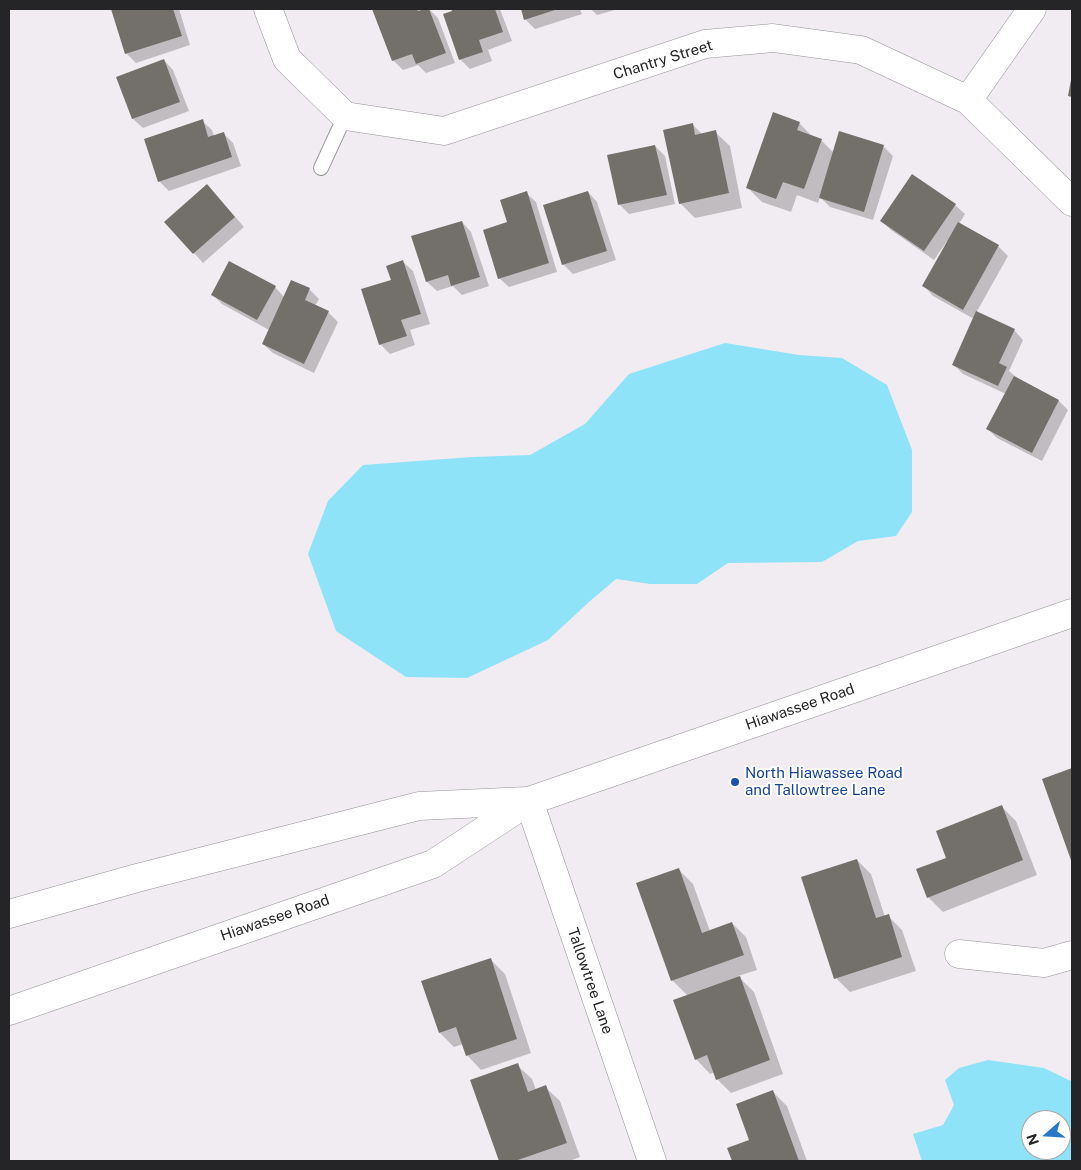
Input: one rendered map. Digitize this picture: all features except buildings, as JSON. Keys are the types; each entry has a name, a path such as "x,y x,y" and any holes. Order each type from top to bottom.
{"main road":[{"path":"268,9 288,59 345,116"},
{"path":"968,100 1032,9"},
{"name":"Chantry Street","path":"345,116 444,131 705,44 773,38 861,50 968,100 1072,202"},
{"name":"Hiawassee Road","path":"9,1011 433,864 528,801 1072,613"},
{"name":"Hiawassee Road","path":"9,914 137,878 419,806 528,801"},
{"name":"Tallowtree Lane","path":"528,801 652,1161"},
{"path":"959,954 1044,963 1072,955"}],"lane":[{"path":"321,168 345,116"}],"water":[{"path":"725,343 799,355 842,358 887,385 912,450 912,512 896,536 858,541 822,562 728,563 697,584 650,584 616,579 548,640 467,678 406,677 336,631 308,554 328,501 363,465 530,455 585,424 629,374"},
{"path":"988,1060 1044,1068 1071,1081 1072,1161 922,1161 913,1134 943,1125 954,1105 945,1080 959,1068"}],"place":[{"name":"North Hiawassee Road and Tallowtree Lane","path":"735,782"}]}
